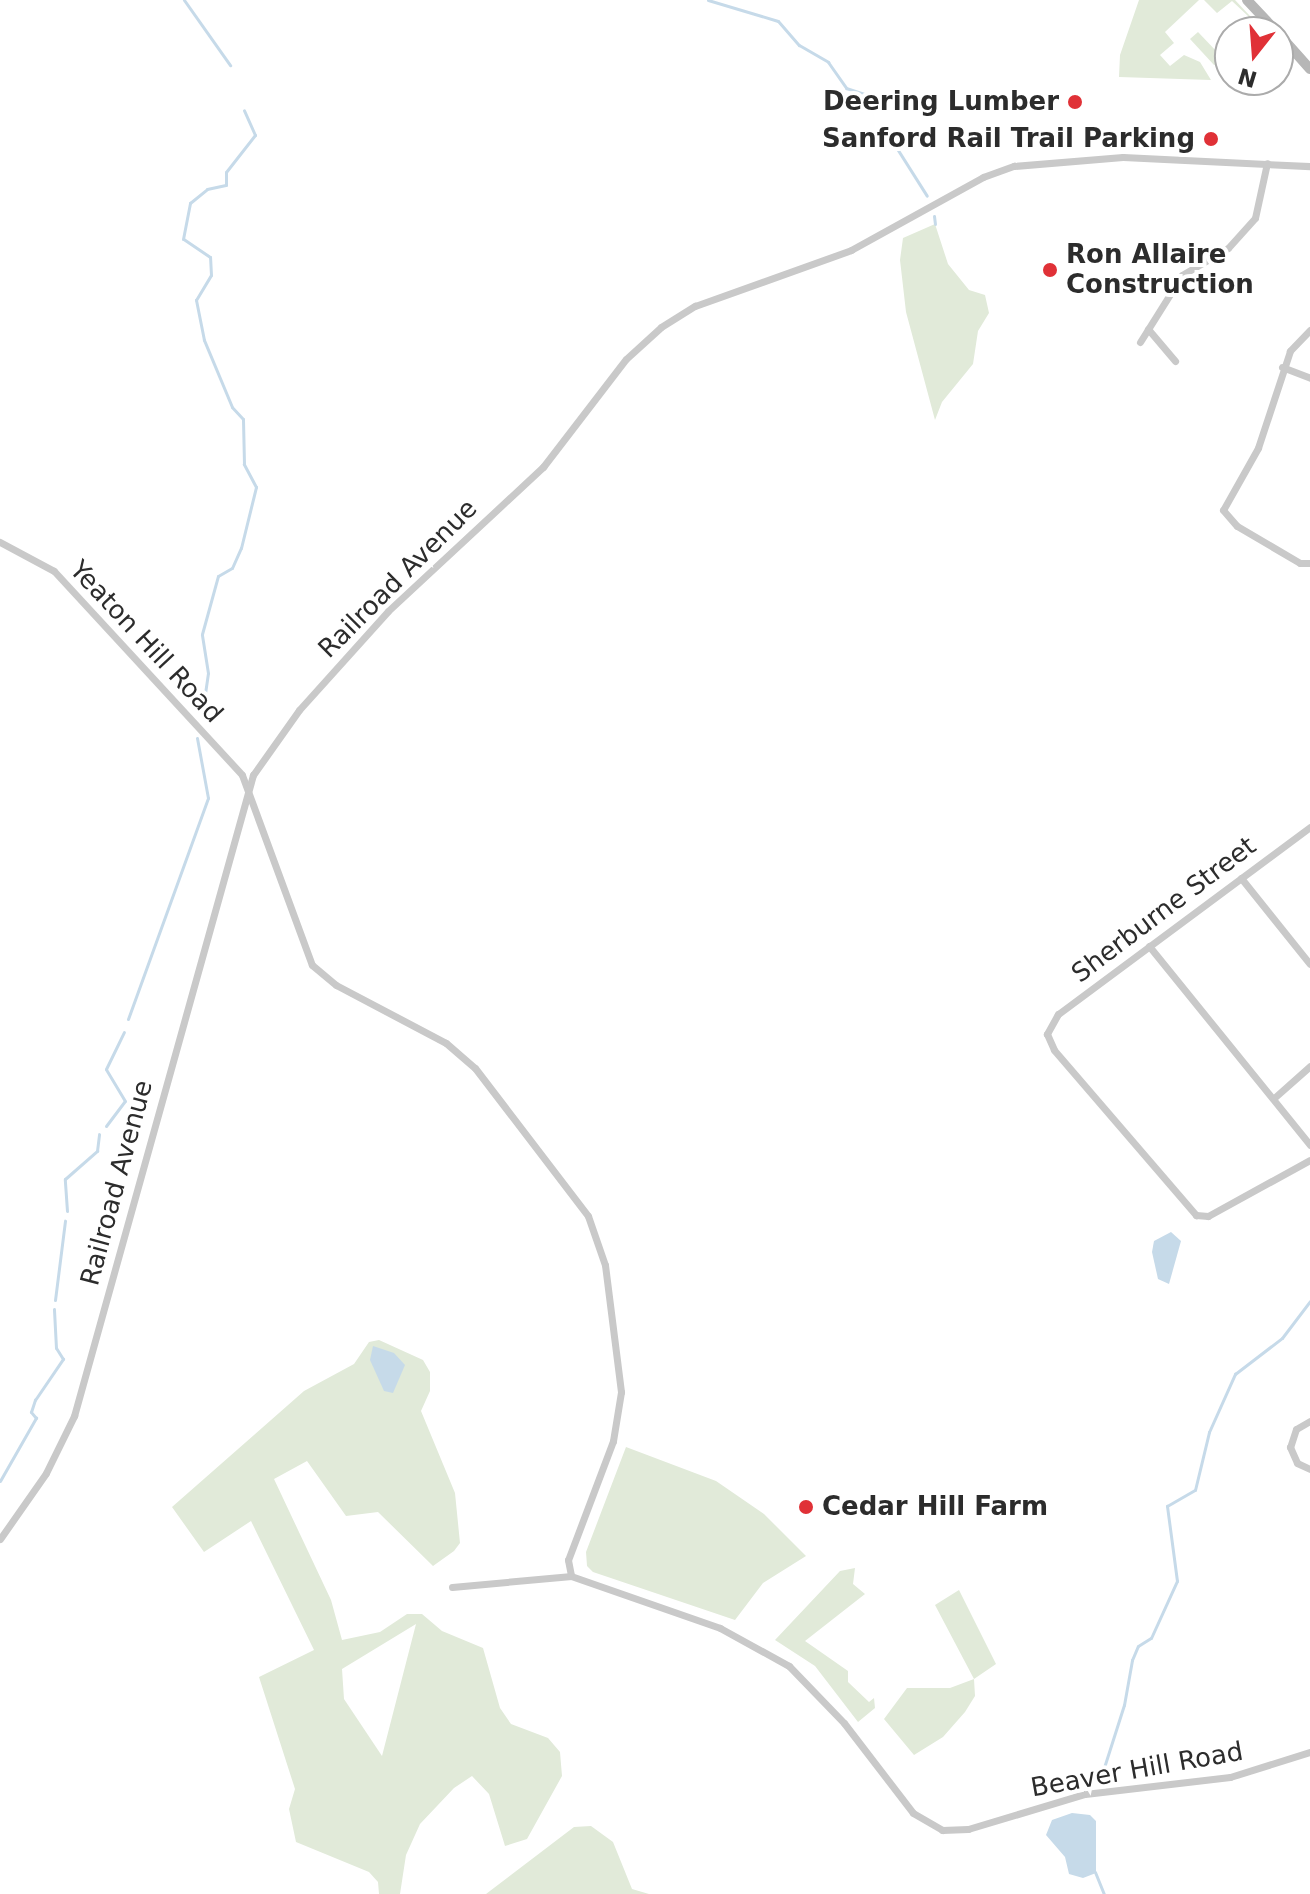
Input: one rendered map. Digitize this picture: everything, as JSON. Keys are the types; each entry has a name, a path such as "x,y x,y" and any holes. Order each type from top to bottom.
{"main road":[{"path":"1247,0 1262,16"},
{"path":"1294,52 1310,69"}],"street":[{"name":"Railroad Avenue","path":"0,1539 46,1473 74,1416 248,786 299,710 388,611 543,467 621,364 674,318 851,250 983,177 1014,166 1097,157 1310,166"},
{"path":"1140,342 1182,275 1228,248 1249,227 1258,209 1267,163"},
{"path":"1148,329 1175,361"},
{"path":"1310,330 1282,367 1258,448 1224,515 1300,563 1310,563"},
{"path":"1282,367 1310,378"},
{"name":"Yeaton Hill Road","path":"0,542 31,555 64,582 234,763 248,786"},
{"path":"248,786 312,965 336,985 446,1043 475,1068 560,1175 596,1234 619,1353 620,1407 608,1454 573,1541 568,1565 571,1576 452,1587"},
{"name":"Sherburne Street","path":"1310,827 1052,1019 1047,1029 1054,1050 1190,1211 1202,1216 1310,1160"},
{"path":"1241,878 1310,964"},
{"path":"1149,946 1310,1145"},
{"path":"1274,1098 1310,1066"},
{"path":"1310,1421 1296,1429 1290,1447 1297,1463 1310,1469"},
{"name":"Beaver Hill Road","path":"571,1576 711,1624 789,1666 844,1723 913,1813 942,1830 968,1829 1085,1794 1230,1777 1310,1752"}],"green space":[{"path":"1139,0 1199,0 1165,32 1174,43 1160,55 1170,66 1184,55 1200,62 1211,80 1119,77 1120,55"},
{"path":"1204,0 1235,0 1250,16 1232,1 1217,13"},
{"path":"1198,32 1214,49 1214,65 1190,39"},
{"path":"935,224 948,264 969,290 985,295 989,313 978,331 973,364 942,402 935,420 906,312 900,260 903,238"},
{"path":"379,1340 423,1360 430,1372 430,1391 421,1411 455,1493 460,1543 433,1566 378,1512 346,1516 307,1461 274,1479 331,1600 342,1640 380,1632 407,1614 422,1614 442,1631 483,1648 500,1708 511,1724 548,1738 560,1752 562,1776 527,1839 505,1846 489,1794 472,1776 454,1788 420,1824 406,1855 400,1894 379,1894 378,1882 369,1872 296,1842 289,1809 295,1789 259,1677 314,1650 251,1521 204,1552 172,1507 304,1391 354,1364 369,1342","holes":["416,1624 382,1756 344,1699 342,1669"]},
{"path":"626,1447 716,1481 764,1514 806,1556 763,1583 735,1620 593,1572 587,1566 586,1552"},
{"path":"855,1568 853,1584 865,1594 805,1641 848,1671 848,1682 869,1702 874,1698 875,1708 858,1722 815,1666 775,1640 840,1571"},
{"path":"959,1590 996,1664 974,1679 935,1605"},
{"path":"974,1679 975,1696 965,1712 943,1737 914,1755 884,1719 907,1688 950,1688"},
{"path":"591,1826 613,1842 632,1889 649,1894 486,1894 574,1827"}],"water":[{"path":"1171,1232 1181,1241 1169,1284 1158,1279 1152,1252 1154,1241"},
{"path":"373,1346 394,1353 405,1365 393,1393 384,1391 370,1360"},
{"path":"1072,1813 1090,1815 1096,1821 1096,1873 1083,1878 1069,1874 1065,1857 1046,1835 1052,1820"}],"waterway":[{"path":"184,0 230,65"},
{"path":"708,0 778,21 799,45 828,62 846,88 876,98 880,106"},
{"path":"202,714 208,673 202,634 218,576 232,568 241,548 256,487 244,464 243,419 232,407 204,340 196,300 211,275 210,257 183,239 190,203 207,189 226,185 226,172 255,135 244,110"},
{"path":"884,128 927,196"},
{"path":"934,216 935,224"},
{"path":"128,1019 208,798 197,738"},
{"path":"106,1126 125,1101 106,1069 124,1032"},
{"path":"67,1211 65,1179 97,1151 99,1134"},
{"path":"55,1300 65,1221"},
{"path":"1100,1780 1124,1705 1132,1660 1138,1646 1151,1638 1177,1581 1167,1506 1195,1490 1209,1432 1235,1374 1282,1338 1310,1301"},
{"path":"0,1481 36,1418 31,1412 35,1400 63,1359 56,1348 54,1309"},
{"path":"1095,1872 1104,1894"}],"place":[{"name":"Deering Lumber","path":"1075,102"},
{"name":"Sanford Rail Trail Parking","path":"1211,139"},
{"name":"Ron Allaire Construction","path":"1050,270"},
{"name":"Cedar Hill Farm","path":"806,1507"}]}
